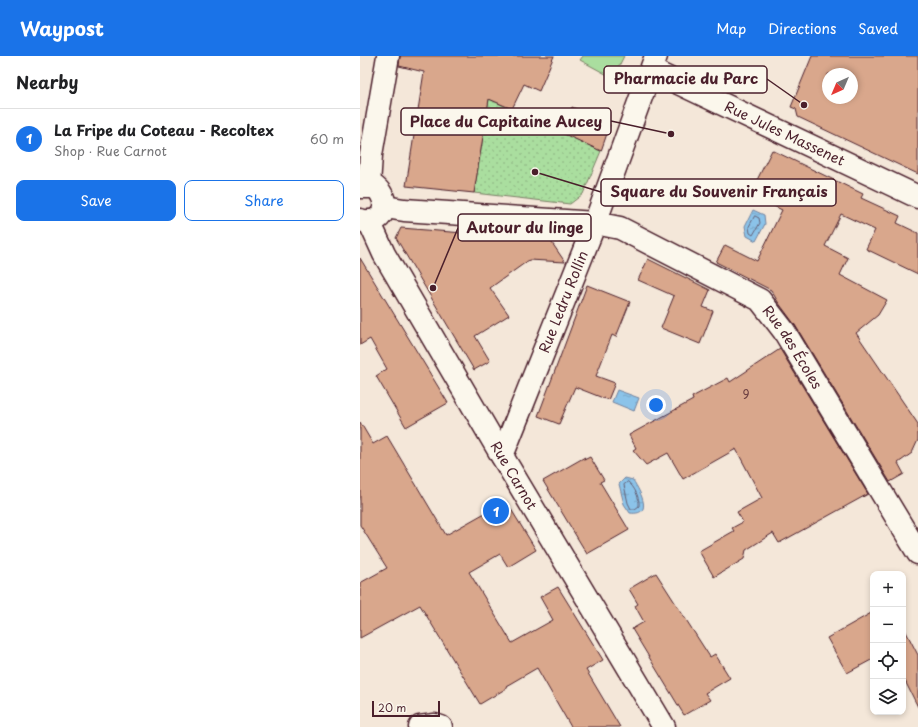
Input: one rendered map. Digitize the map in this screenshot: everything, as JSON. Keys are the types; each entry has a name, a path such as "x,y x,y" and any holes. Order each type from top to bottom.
{"street":[{"path":"364,221 379,217 385,207 383,195 375,187 364,186 371,155 388,56"},
{"name":"Rue Jules Massenet","path":"653,63 918,197"},
{"name":"Rue Ledru Rollin","path":"502,456 595,223 653,63"},
{"name":"Rue des Écoles","path":"385,207 404,210 595,223 620,228 760,300 784,332 918,553"},
{"name":"Rue Carnot","path":"364,221 664,727"},
{"path":"420,727 435,725 441,727"}],"green space":[{"path":"583,56 624,56 613,78 580,60"},
{"path":"489,99 601,151 583,194 570,204 474,193"}],"water":[{"path":"753,210 764,215 765,224 756,241 747,236 745,226"},
{"path":"617,390 639,398 634,411 612,402"},
{"path":"625,478 633,480 639,490 644,507 642,511 638,513 630,513 624,504 619,484"}],"building":[{"path":"400,56 554,56 539,91 524,84 512,109 489,99 474,193 406,186 424,72 399,66"},
{"path":"812,56 918,56 918,174 798,117 796,109 791,107"},
{"path":"572,107 610,125 601,151 562,133"},
{"path":"772,150 863,194 861,198 900,216 897,223 918,233 918,274 866,249 875,230 841,214 825,246 848,258 840,275 887,300 878,315 856,333 918,424 918,440 912,453 898,463 904,474 890,482 795,325 771,290 716,262 725,245 757,261 782,210 750,194"},
{"path":"401,228 550,240 565,262 529,260 490,288 509,315 475,336 490,361 474,370 396,238"},
{"path":"360,258 448,403 406,427 376,376 387,369 370,339 360,345"},
{"path":"648,259 710,290 703,307 713,311 700,344 661,328 674,296 638,280"},
{"path":"587,285 630,302 616,337 612,335 596,376 615,383 608,400 575,387 559,424 538,416"},
{"path":"780,349 868,494 779,543 773,533 746,550 744,559 714,577 699,551 734,531 732,528 743,522 737,512 762,498 736,449 683,479 668,453 646,465 633,450 636,448 629,435 693,400 692,397 728,378 730,382"},
{"path":"360,422 373,444 387,436 446,535 506,501 536,550 508,567 500,554 469,572 512,643 553,620 540,597 558,587 603,660 586,670 620,727 571,727 537,668 506,686 507,688 480,704 420,605 360,638 360,583 387,568 360,525"},
{"path":"585,457 584,460 590,457 604,480 600,482 629,530 587,554 543,481"},
{"path":"656,573 710,657 715,654 730,678 705,693 710,700 684,715 632,629 644,622 635,606 638,604 629,589"},
{"path":"870,614 870,661 847,673 827,638"},
{"path":"906,632 918,655 918,707 906,683"}],"place":[{"name":"Pharmacie du Parc","path":"804,105"},
{"name":"Place du Capitaine Aucey","path":"671,134"},
{"name":"Square du Souvenir Français","path":"535,172"},
{"name":"Autour du linge","path":"433,288"},
{"name":"La Fripe du Coteau - Recoltex","path":"496,511"}]}
